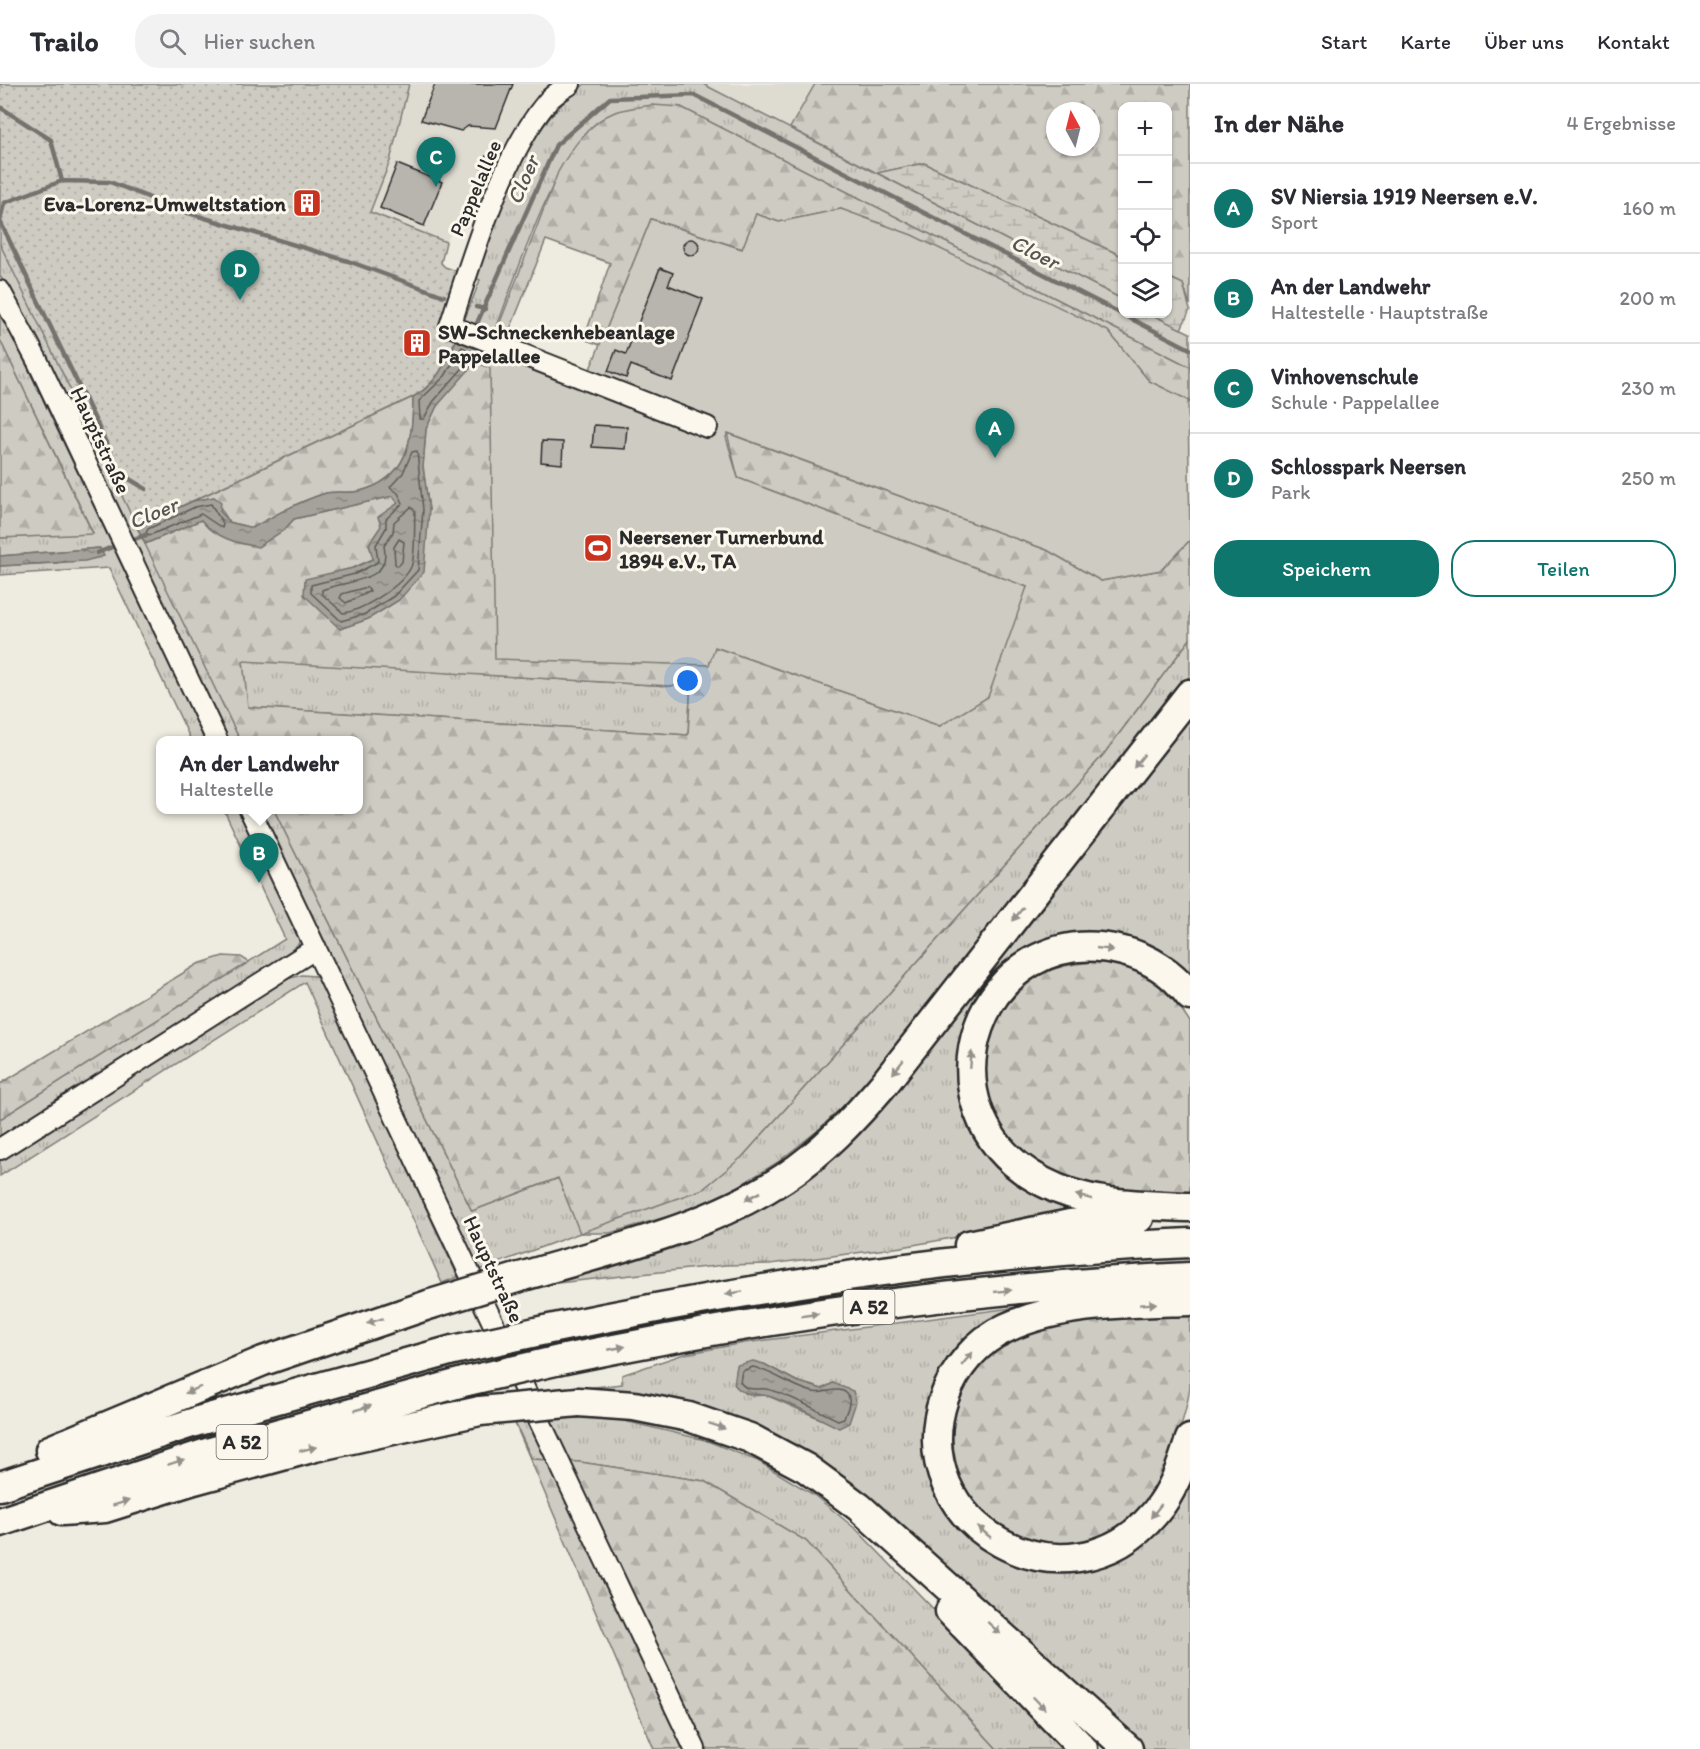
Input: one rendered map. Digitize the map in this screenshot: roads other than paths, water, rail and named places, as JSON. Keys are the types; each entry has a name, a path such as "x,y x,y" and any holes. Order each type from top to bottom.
{"highway":[{"path":"0,1468 55,1448 263,1361 431,1304 667,1233 729,1209 785,1177 838,1135 884,1084 1190,694"},
{"path":"1187,1210 1098,1200 1044,1183 1025,1171 995,1143 984,1125 971,1087 970,1066 978,1026 998,992 1020,971 1050,955 1093,948 1134,954 1164,970 1190,996"},
{"path":"855,1275 897,1257 941,1251 1070,1224 1187,1210"},
{"name":"A 52","path":"0,1486 198,1420 453,1350 545,1330 703,1299 855,1275 973,1260 1187,1244"},
{"name":"A 52","path":"11,1519 207,1453 467,1381 560,1360 698,1333 877,1305 1052,1286 1186,1289"},
{"path":"1186,1289 1019,1322 996,1333 978,1347 955,1374 940,1410 938,1445 950,1491 963,1512 977,1527 1010,1549 1052,1559 1096,1554 1130,1537 1145,1524 1168,1495 1190,1439"},
{"path":"11,1519 105,1508 194,1480 315,1447 480,1411 578,1402 634,1406 690,1417 750,1438 806,1468 860,1507 1128,1747"},
{"path":"806,1468 834,1501 897,1558 1083,1749"}],"street":[{"name":"Pappelallee","path":"570,84 549,100 517,146 471,259 466,333 707,427"},
{"name":"Hauptstraße","path":"0,291 38,362 215,736"},
{"name":"Hauptstraße","path":"252,814 695,1749"},
{"path":"0,1149 316,948"}],"water":[{"path":"457,339 478,347 475,363 437,406 426,429 423,467 429,510 424,572 399,600 368,619 340,629 304,595 305,579 353,568 373,559 369,544 381,526 378,517 398,503 393,496 294,519 284,530 258,547 227,539 213,531 201,520 145,544 137,527 193,501 214,497 221,502 220,511 229,522 252,528 314,497 328,493 360,491 389,477 398,467 409,442 413,397 435,379"},
{"path":"100,548 104,556 85,561 0,566 0,556"},
{"path":"753,1361 764,1364 796,1381 822,1389 833,1383 853,1391 856,1402 849,1423 839,1428 777,1399 742,1391 734,1384 737,1365"}],"waterway":[{"name":"Cloer","path":"474,330 556,145 610,98 694,95 1190,349"},
{"path":"0,107 51,140 62,181"},
{"path":"146,489 121,474 0,221 4,203 62,181 110,182 185,212 348,261 444,296"},
{"path":"476,307 485,309"},
{"name":"Cloer","path":"128,541 146,535"},
{"name":"Cloer","path":"97,553 120,544"}],"place":[{"name":"Vinhovenschule","path":"436,187"},
{"name":"Eva-Lorenz-Umweltstation","path":"307,203"},
{"name":"Schlosspark Neersen","path":"240,300"},
{"name":"SW-Schneckenhebeanlage Pappelallee","path":"417,343"},
{"name":"SV Niersia 1919 Neersen e.V.","path":"995,458"},
{"name":"Neersener Turnerbund 1894 e.V., TA","path":"598,548"},
{"name":"An der Landwehr","path":"259,883"}]}
